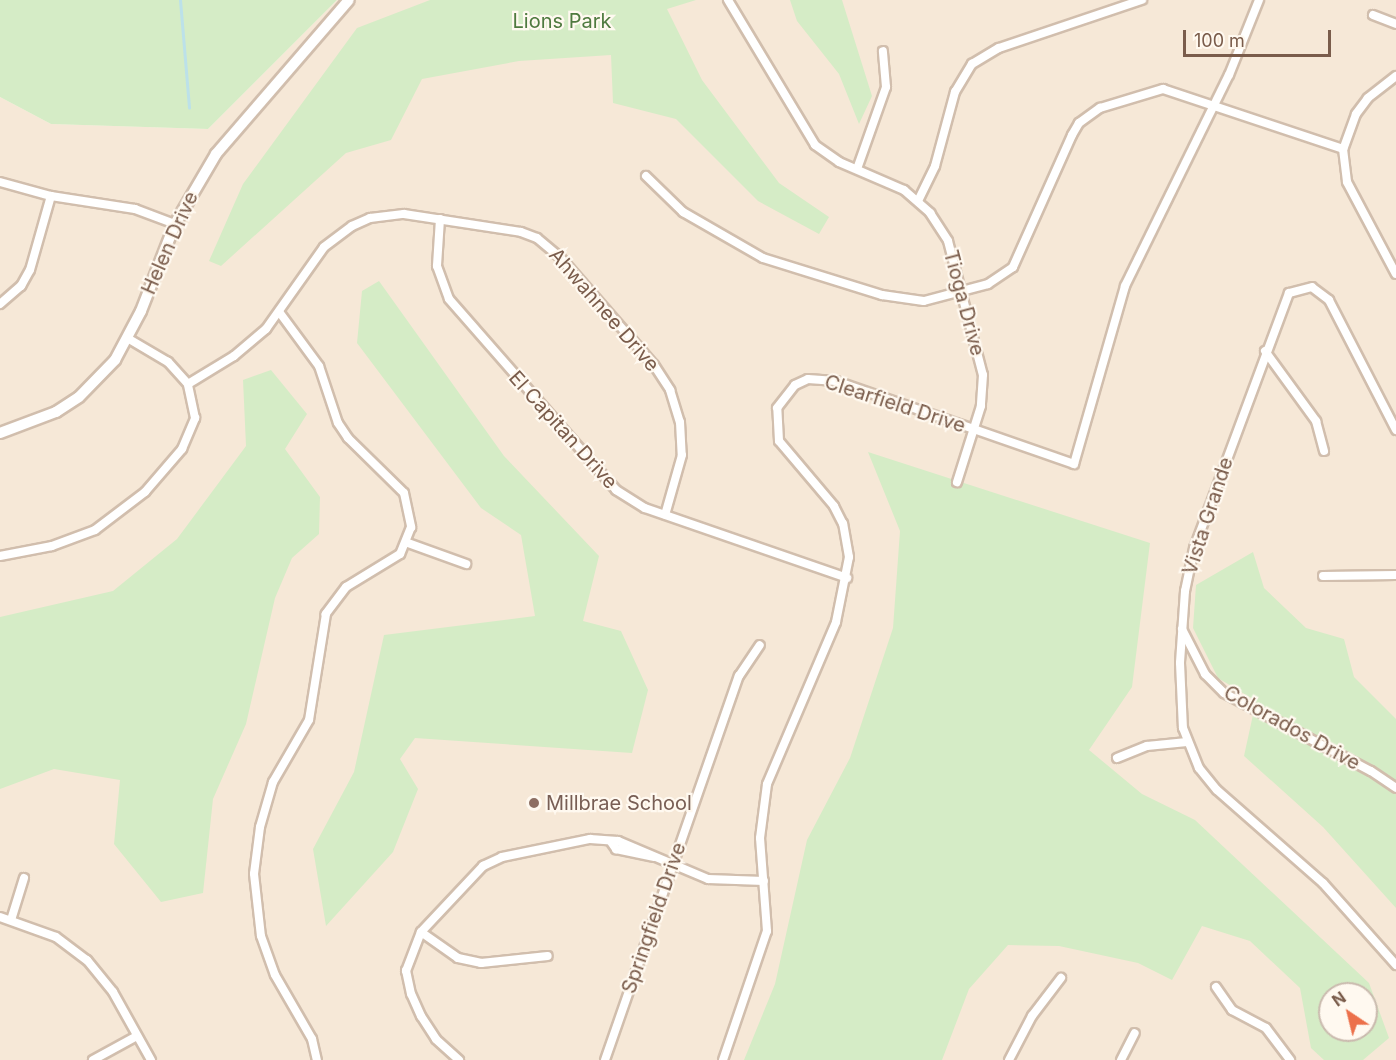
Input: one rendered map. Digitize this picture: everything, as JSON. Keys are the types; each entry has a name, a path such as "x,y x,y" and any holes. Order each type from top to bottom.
{"street":[{"name":"Helen Drive","path":"0,433 35,422 79,397 115,360 129,339 175,224 232,133 349,0"},
{"name":"Tioga Drive","path":"728,0 815,145 832,158 888,180 918,201 948,241 983,375 981,406 957,483"},
{"path":"918,201 935,166 955,92 972,64 999,48 1142,0"},
{"name":"Clearfield Drive","path":"723,1060 767,931 760,821 767,784 828,643 847,578 849,557 843,524 823,489 779,441 775,425 784,395 808,380 836,381 1074,464 1125,286 1214,104 1259,0"},
{"path":"1373,15 1396,24"},
{"path":"857,169 886,87 883,51"},
{"path":"1396,76 1368,98 1356,114 1343,149 1347,182 1396,274"},
{"path":"646,176 683,212 763,258 895,298 924,301 988,284 1013,267 1072,135 1088,114 1147,91 1163,89 1214,104 1343,149"},
{"path":"0,182 51,196 135,209 175,224"},
{"path":"0,304 21,286 30,270 51,196"},
{"name":"Ahwahnee Drive","path":"188,384 251,344 280,313 324,247 352,226 387,215 505,227 548,246 654,365 676,405 682,438 679,471 665,515"},
{"name":"El Capitan Drive","path":"440,219 437,266 458,312 616,490 665,515 847,578"},
{"name":"Vista Grande","path":"1396,430 1385,402 1321,291 1300,287 1289,293 1265,351 1194,548 1181,627 1182,714 1186,742 1199,768 1217,789 1323,883 1396,965"},
{"path":"280,313 319,366 338,423 348,438 404,494 411,527 408,543 388,564 346,586 326,614 309,720 273,782 260,827 254,874 261,936 274,975 312,1040 317,1060"},
{"path":"0,556 52,546 94,530 145,492 191,435 195,418 188,384 168,362 129,339"},
{"path":"1265,351 1316,422 1324,451"},
{"path":"408,543 466,564"},
{"path":"1323,576 1396,575"},
{"name":"Colorados Drive","path":"1181,627 1205,674 1224,693 1371,771 1396,788"},
{"name":"Springfield Drive","path":"605,1060 739,676 760,645"},
{"path":"1117,758 1148,746 1186,742"},
{"path":"459,1060 436,1039 411,994 406,971 421,932 483,866 502,857 590,839 618,841 646,851 672,867 725,882 764,880"},
{"path":"11,920 24,878"},
{"path":"0,917 56,936 87,960 112,992 151,1060"},
{"path":"421,932 458,958 481,963 548,956"},
{"path":"1009,1060 1032,1016 1061,978"},
{"path":"1216,987 1232,1010 1266,1028 1290,1060"},
{"path":"1121,1060 1135,1033"},
{"path":"93,1060 137,1036"}],"shaded area":[{"path":"337,0 1396,0 1396,1060 0,1060 0,97 51,124 208,129"}],"green space":[{"path":"0,0 337,0 208,129 51,124 0,97"},
{"name":"Lions Park","path":"430,0 696,0 667,9 702,80 779,183 829,217 819,234 758,201 676,119 613,103 611,55 519,61 422,79 391,140 346,153 221,266 209,261 243,184 357,28"},
{"path":"790,0 842,0 872,96 859,124 839,74 797,21"},
{"path":"379,281 504,456 599,556 583,621 621,631 648,690 632,753 415,738 400,759 418,789 393,852 326,926 313,849 354,772 384,635 535,616 521,535 481,508 357,343 362,291"},
{"path":"271,370 307,414 285,449 320,497 319,534 292,558 275,598 246,724 213,799 203,893 161,902 114,844 120,780 54,769 0,789 0,617 113,591 177,539 246,446 243,380"},
{"path":"868,452 1150,543 1132,687 1089,750 1142,794 1195,820 1368,982 1318,982 1318,1042 1378,1042 1378,1008 1389,1038 1363,1060 1324,1060 1311,1048 1300,988 1250,941 1202,926 1172,980 1138,963 1059,946 1008,945 969,989 942,1060 744,1060 775,984 807,840 850,758 893,628 900,531"},
{"path":"1253,552 1264,588 1306,628 1344,639 1354,677 1396,719 1396,908 1323,827 1244,756 1256,701 1218,678 1193,628 1196,585"}],"waterway":[{"path":"180,0 189,108"}],"place":[{"name":"Millbrae School","path":"534,803"}]}
